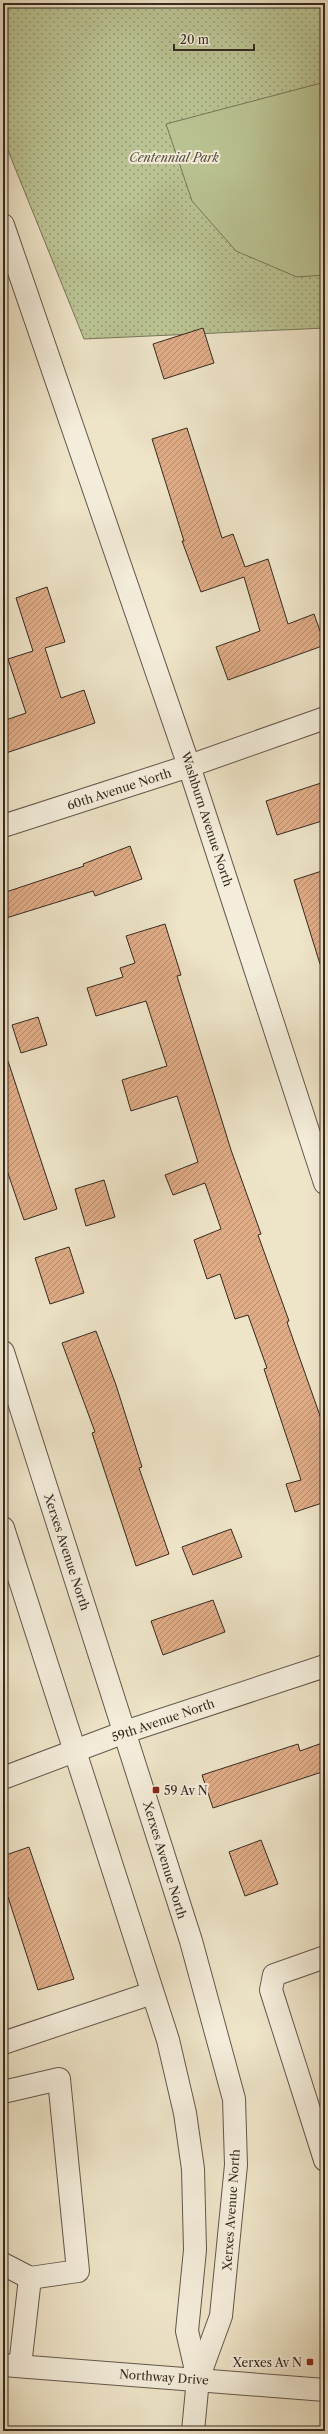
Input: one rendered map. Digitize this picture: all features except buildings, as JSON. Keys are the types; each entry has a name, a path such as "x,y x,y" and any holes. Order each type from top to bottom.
{"street":[{"name":"Washburn Avenue North","path":"3,225 190,766 325,1183"},
{"name":"60th Avenue North","path":"3,826 190,766 325,718"},
{"name":"Xerxes Avenue North","path":"3,1352 125,1732 210,2004 234,2099 236,2165 221,2316 198,2379 193,2431"},
{"name":"Xerxes Avenue North","path":"3,1528 168,2040 185,2112 193,2168 194,2250 187,2331 198,2379"},
{"name":"59th Avenue North","path":"3,1778 76,1752 125,1732 325,1666"},
{"path":"325,1957 274,1974 271,1990 325,2160"},
{"path":"3,2043 152,1993"},
{"path":"3,2264 30,2278 78,2271 59,2079 4,2089"},
{"path":"11,2366 30,2278"},
{"name":"Northway Drive","path":"11,2366 198,2379 325,2390"}],"green space":[{"name":"Centennial Park","path":"3,3 325,3 325,328 84,339 3,138"},
{"path":"325,82 325,275 297,277 236,251 192,201 166,124"}],"place":[{"name":"59 Av N","path":"156,1790"},
{"name":"Xerxes Av N","path":"310,2362"}]}
